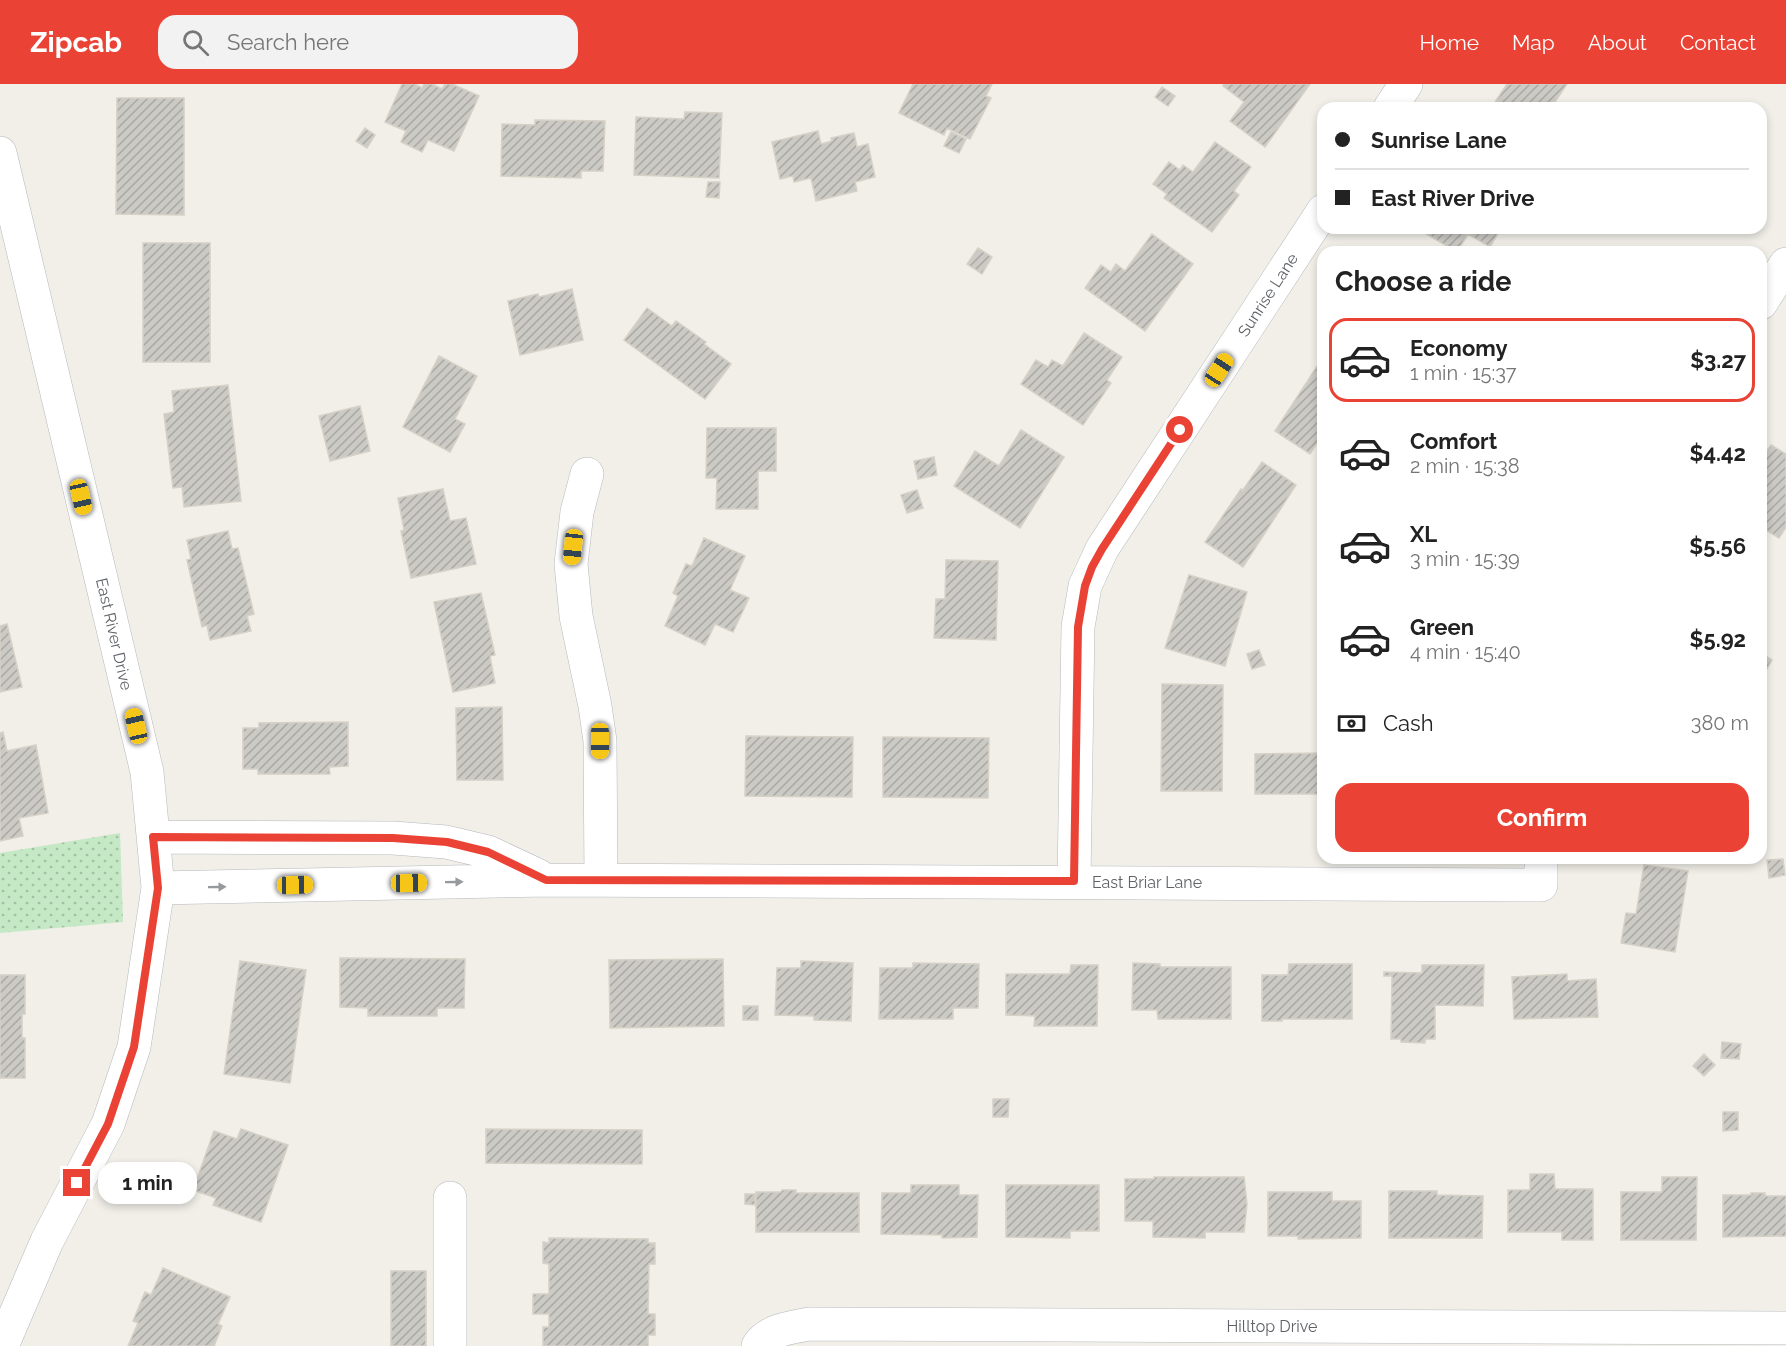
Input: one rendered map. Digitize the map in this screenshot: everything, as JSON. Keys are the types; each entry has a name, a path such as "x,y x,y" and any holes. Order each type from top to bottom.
{"street":[{"path":"1394,102 1406,84"},
{"name":"East River Drive","path":"0,153 147,772 158,888 134,1047 108,1124 47,1241 2,1346"},
{"name":"Sunrise Lane","path":"1074,881 1078,627 1085,586 1102,549 1317,220"},
{"path":"1767,294 1786,264"},
{"path":"587,474 577,512 571,564 576,616 600,741 600,880"},
{"name":"East Briar Lane","path":"153,837 393,838 447,842 488,852 546,880"},
{"name":"East Briar Lane","path":"158,888 546,880 1541,885 1541,864"},
{"path":"450,1198 450,1346"},
{"name":"Hilltop Drive","path":"759,1343 784,1328 809,1324 1786,1328"}],"green space":[{"path":"120,833 123,922 0,933 0,853"}],"building":[{"path":"402,84 415,84 422,88 424,84 432,84 442,89 445,84 452,84 479,96 454,151 428,140 422,152 401,142 406,131 385,122"},
{"path":"913,84 992,84 986,96 991,98 970,139 947,128 944,135 899,113"},
{"path":"1224,84 1310,84 1265,147 1230,121 1244,102 1223,86"},
{"path":"1507,84 1567,84 1555,102 1495,102"},
{"path":"1162,87 1175,96 1168,106 1155,97"},
{"path":"117,98 184,98 184,215 116,214"},
{"path":"685,112 722,113 719,178 634,175 636,117 684,119"},
{"path":"535,120 605,121 603,171 581,171 581,178 501,176 502,124 535,125"},
{"path":"365,128 375,135 367,148 356,141"},
{"path":"818,131 821,144 832,141 831,138 854,133 857,147 868,144 875,177 855,182 857,191 816,201 811,178 794,182 793,176 780,179 772,142"},
{"path":"951,132 966,139 959,153 944,146"},
{"path":"1215,142 1251,167 1234,191 1239,195 1212,232 1164,198 1167,194 1153,184 1169,162 1180,170 1183,165 1193,172"},
{"path":"708,182 720,182 719,198 706,197"},
{"path":"1152,234 1193,264 1145,331 1085,288 1101,265 1111,272 1116,264 1125,271"},
{"path":"1426,234 1468,234 1461,246 1447,246"},
{"path":"1468,234 1498,234 1491,246"},
{"path":"143,243 210,243 210,362 143,362"},
{"path":"978,248 992,257 982,274 967,264"},
{"path":"572,289 583,340 520,355 508,301"},
{"path":"647,308 672,326 676,321 706,342 704,344 731,364 705,399 624,340"},
{"path":"1084,333 1122,357 1107,380 1111,383 1083,425 1021,384 1036,360 1048,367 1052,360 1063,366"},
{"path":"439,356 477,376 455,419 465,424 450,452 403,427"},
{"path":"1317,366 1317,443 1310,454 1275,431"},
{"path":"228,385 241,501 184,507 182,487 173,488 164,414 174,412 172,391"},
{"path":"360,406 370,451 330,461 319,416"},
{"path":"707,428 776,428 776,471 758,471 758,509 716,509 717,478 706,478"},
{"path":"1021,430 1064,457 1020,528 954,486 975,451 999,466"},
{"path":"1771,445 1786,454 1786,527 1779,538 1767,531 1767,451"},
{"path":"934,457 937,475 918,479 914,461"},
{"path":"1262,462 1296,485 1243,567 1205,542"},
{"path":"443,489 450,521 466,518 476,564 411,578 401,531 404,530 398,498"},
{"path":"917,490 923,508 907,513 901,495"},
{"path":"228,531 232,549 238,548 254,614 247,616 251,631 210,640 207,625 202,627 187,560 191,559 187,540"},
{"path":"704,538 745,556 730,590 749,598 733,632 715,624 705,645 665,626 678,596 673,593 686,564 692,566"},
{"path":"946,560 998,561 996,640 934,638 936,599 945,599"},
{"path":"1189,575 1247,592 1225,666 1165,648"},
{"path":"481,593 495,655 490,656 495,683 453,692 434,602"},
{"path":"7,624 22,687 0,692 0,626"},
{"path":"1259,650 1265,665 1252,669 1247,654"},
{"path":"1767,657 1772,660 1767,669"},
{"path":"1162,684 1223,685 1222,791 1161,791"},
{"path":"502,707 503,780 457,780 456,708"},
{"path":"348,722 348,766 329,767 330,774 258,774 258,769 243,769 243,728 259,728 259,723"},
{"path":"3,732 7,751 36,745 48,813 19,818 23,836 0,841 0,733"},
{"path":"746,736 853,737 852,797 745,796"},
{"path":"883,737 989,738 988,798 883,797"},
{"path":"1317,753 1317,794 1255,794 1255,754"},
{"path":"1783,859 1785,875 1769,878 1767,860"},
{"path":"1644,865 1688,871 1675,952 1621,943 1626,913 1636,914"},
{"path":"340,958 465,959 464,1008 437,1008 437,1016 368,1016 368,1008 340,1007"},
{"path":"723,959 724,1026 610,1028 609,960"},
{"path":"240,961 306,970 290,1083 224,1074"},
{"path":"801,961 853,963 851,1021 814,1020 814,1016 775,1015 777,968 801,968"},
{"path":"913,963 979,964 978,1008 953,1008 953,1019 879,1019 880,968 913,968"},
{"path":"1133,963 1160,964 1160,967 1231,967 1231,1019 1158,1019 1157,1010 1132,1010"},
{"path":"1289,964 1352,964 1352,1019 1262,1021 1262,975 1288,975"},
{"path":"1071,965 1098,965 1097,1026 1034,1026 1035,1016 1006,1015 1006,974 1070,974"},
{"path":"1422,965 1484,965 1483,1006 1435,1005 1435,1039 1425,1039 1425,1043 1401,1042 1401,1039 1391,1039 1392,976 1384,976 1384,972 1422,973"},
{"path":"1567,974 1567,981 1596,979 1598,1017 1514,1019 1512,977"},
{"path":"0,975 25,975 25,1014 22,1014 22,1038 25,1038 25,1078 0,1078"},
{"path":"743,1006 758,1006 758,1020 743,1020"},
{"path":"1722,1042 1741,1044 1739,1059 1721,1058"},
{"path":"1704,1054 1715,1065 1704,1076 1693,1066"},
{"path":"993,1099 1009,1099 1008,1117 993,1117"},
{"path":"1723,1112 1738,1112 1738,1130 1723,1131"},
{"path":"241,1129 288,1145 261,1222 213,1205 216,1198 193,1190 214,1131 237,1139"},
{"path":"486,1129 642,1130 642,1164 486,1163"},
{"path":"1530,1174 1554,1174 1555,1189 1593,1189 1593,1240 1562,1240 1562,1232 1508,1232 1508,1190 1530,1190"},
{"path":"1154,1177 1244,1177 1247,1204 1244,1232 1205,1232 1205,1238 1153,1237 1153,1221 1125,1221 1125,1179 1154,1179"},
{"path":"1662,1177 1697,1177 1696,1240 1621,1240 1621,1192 1662,1192"},
{"path":"911,1185 959,1185 959,1195 978,1195 977,1237 942,1238 942,1235 881,1234 882,1193 911,1193"},
{"path":"1006,1185 1099,1185 1099,1231 1070,1231 1070,1238 1006,1237"},
{"path":"782,1190 796,1190 796,1193 859,1193 859,1232 756,1232 756,1192 781,1192"},
{"path":"1389,1191 1437,1191 1437,1195 1483,1196 1482,1238 1389,1238"},
{"path":"1268,1192 1332,1192 1332,1201 1361,1201 1361,1238 1298,1239 1298,1236 1268,1236"},
{"path":"1751,1193 1786,1196 1786,1236 1723,1237 1723,1195 1751,1195"},
{"path":"745,1194 755,1194 755,1205 745,1204"},
{"path":"549,1238 648,1239 648,1243 655,1243 655,1264 649,1264 648,1314 655,1314 655,1335 648,1335 648,1346 543,1346 543,1327 549,1327 549,1314 533,1314 533,1294 549,1294 549,1264 543,1263 543,1242 549,1243"},
{"path":"163,1268 230,1297 218,1324 222,1326 214,1346 128,1346 138,1323 133,1321 145,1292 151,1295"},
{"path":"391,1271 426,1271 426,1346 391,1346"}],"route":[{"path":"77,1183 108,1124 134,1047 158,888 153,837 393,838 447,842 488,852 546,880 1074,881 1080,607 1092,567 1102,549 1180,430"}]}
